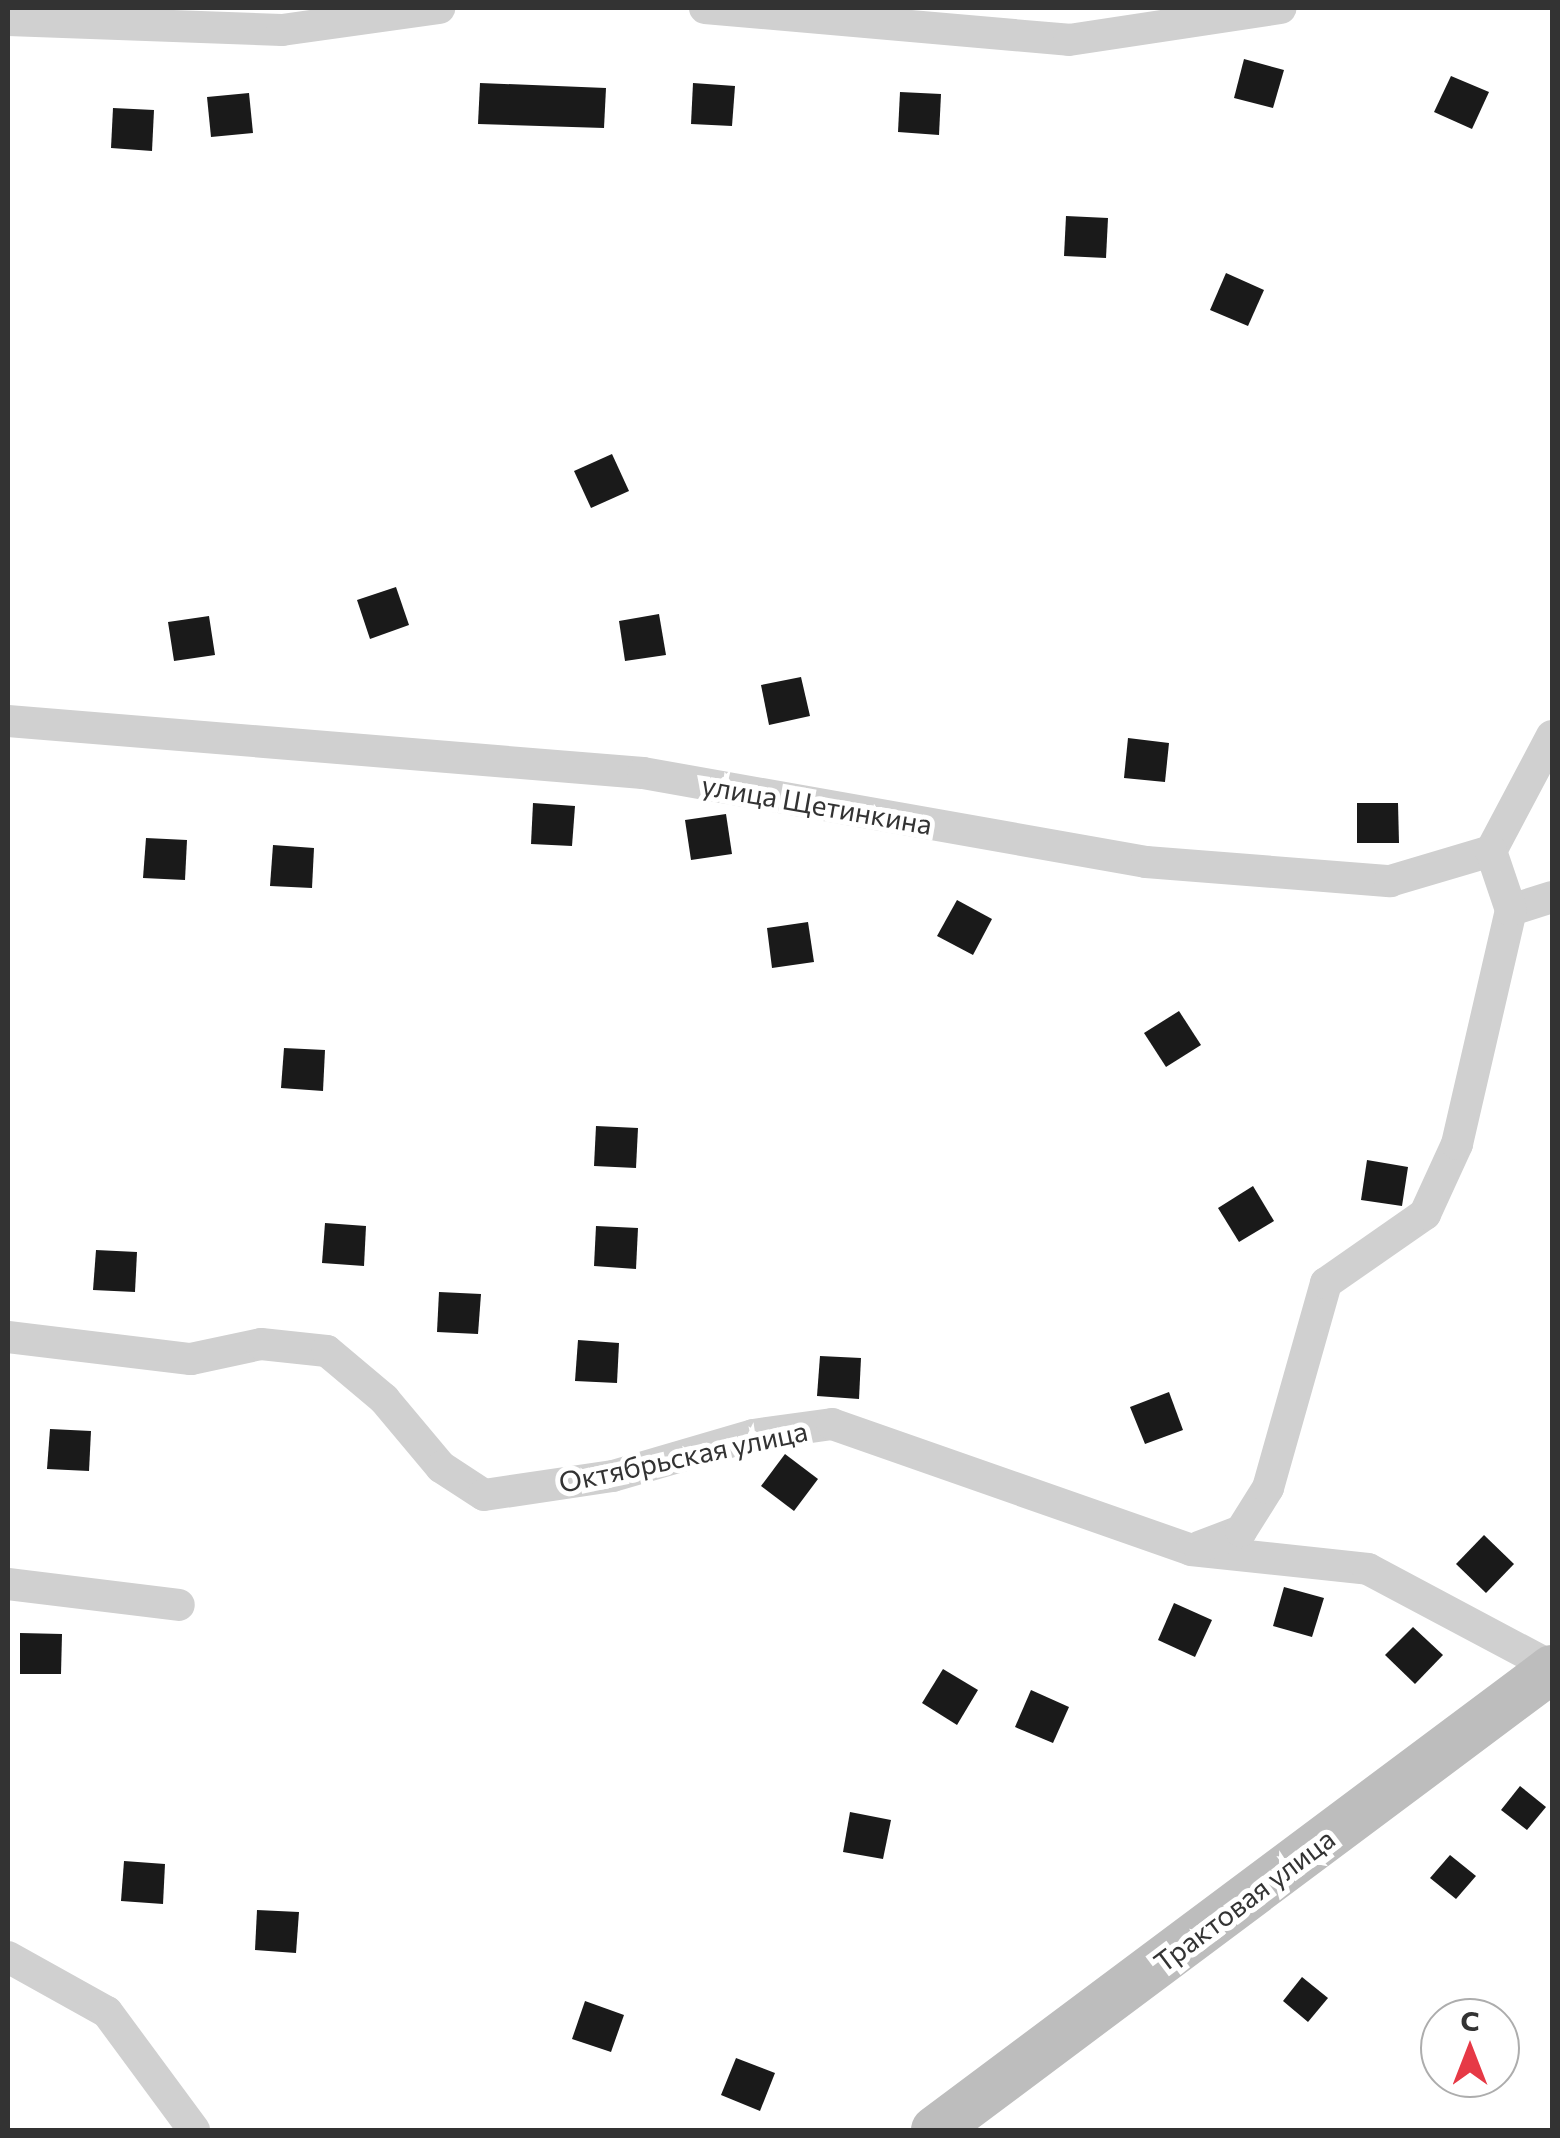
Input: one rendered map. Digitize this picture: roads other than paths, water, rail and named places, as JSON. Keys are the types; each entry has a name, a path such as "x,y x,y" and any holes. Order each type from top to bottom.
{"street":[{"path":"8,20 282,19 439,8"},
{"path":"705,8 1069,40 1281,8"},
{"name":"улица Щетинкина","path":"8,720 642,773 1146,862 1390,882 1491,852"},
{"path":"1191,1550 1241,1531 1268,1488 1326,1282 1425,1214 1457,1144 1511,910 1491,852 1552,736"},
{"path":"1511,910 1552,896"},
{"name":"Октябрьская улица","path":"8,1337 191,1359 261,1344 327,1351 384,1399 441,1467 484,1495 613,1476 752,1435 832,1424 1191,1550 1368,1569 1552,1668"},
{"path":"8,1584 179,1605"},
{"name":"Трактовая улица","path":"935,2130 1552,1668"},
{"path":"8,1957 107,2012 194,2130"}]}
